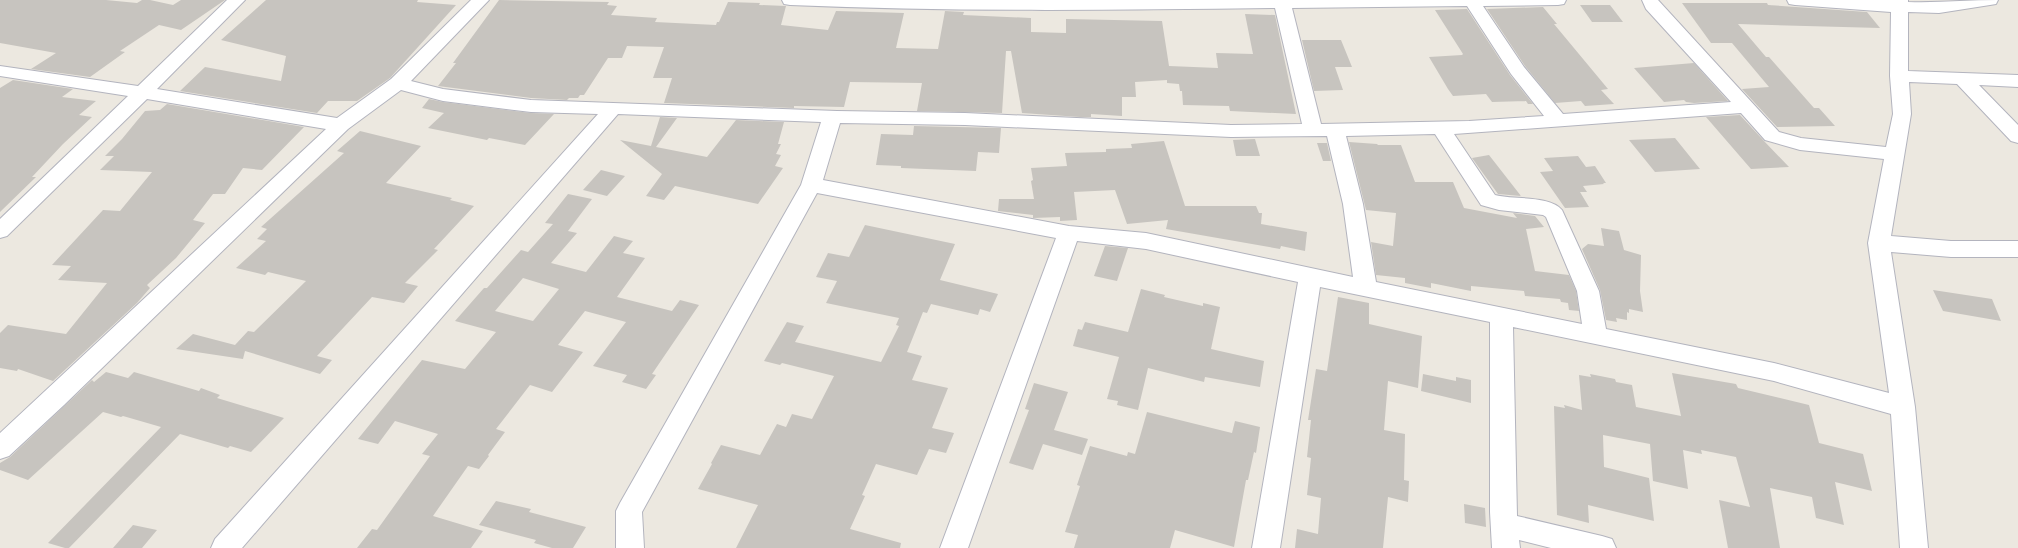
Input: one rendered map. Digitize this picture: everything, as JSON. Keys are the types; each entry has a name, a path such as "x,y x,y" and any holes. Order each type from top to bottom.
{"street":[{"path":"2,227 236,0"},
{"path":"0,448 55,398 341,125 398,83 481,0"},
{"path":"790,0 888,3 1134,5 1558,0"},
{"path":"1650,0 1652,5 1772,136 1800,144 1894,154"},
{"path":"1795,0 1900,4 1939,8 1990,0"},
{"path":"1471,1 1517,70 1558,121"},
{"path":"1282,3 1313,130"},
{"path":"1900,4 1900,76 1902,114 1878,243 1903,407 1914,548"},
{"path":"0,71 142,92 341,125"},
{"path":"1900,76 2018,82"},
{"path":"1962,78 2018,137"},
{"path":"398,83 443,96 524,105 832,117 965,119 1231,131 1441,128 1745,107"},
{"path":"225,548 613,108"},
{"path":"630,548 629,511 811,185 832,117"},
{"path":"1441,128 1488,200 1499,203 1545,208 1551,210 1556,215 1572,257 1588,291 1596,336"},
{"path":"1335,130 1353,204 1366,288"},
{"path":"811,185 1069,233 1146,241 1310,277 1774,372 1903,407"},
{"path":"954,548 1069,233"},
{"path":"1878,243 1951,249 2018,249"},
{"path":"1266,548 1310,277"},
{"path":"1501,316 1505,536 1602,548"}],"building":[{"path":"0,0 106,0 137,3 142,0 150,0 173,5 181,0 225,0 181,30 159,25 120,51 125,52 90,77 31,69 56,53 0,43"},
{"path":"266,0 418,0 417,2 456,5 390,78 357,101 328,101 317,113 180,91 205,67 281,81 286,56 221,40"},
{"path":"499,0 609,2 607,5 617,6 611,15 657,18 655,22 716,25 717,22 719,22 728,2 760,3 759,5 786,6 781,25 828,30 836,11 904,13 896,48 938,49 945,11 964,12 963,15 1031,18 1031,32 1066,33 1066,19 1162,21 1169,66 1218,68 1216,53 1253,54 1245,14 1275,15 1296,114 1230,111 1229,106 1183,105 1182,91 1180,91 1179,84 1167,83 1167,80 1135,82 1136,97 1122,97 1122,116 1091,114 1091,117 1080,117 1022,113 1011,51 1006,51 1002,113 917,111 922,83 850,82 844,107 794,106 794,108 664,103 672,78 653,78 664,47 627,46 622,58 608,58 584,95 580,95 578,98 569,98 567,100 531,98 438,86 456,63 453,63"},
{"path":"1682,3 1767,3 1768,5 1867,12 1880,28 1738,24 1766,57 1769,57 1814,108 1819,108 1835,126 1777,127 1742,89 1769,87 1732,43 1711,43"},
{"path":"1580,5 1610,5 1623,22 1592,22"},
{"path":"1543,7 1557,24 1554,24 1608,89 1601,90 1614,104 1585,106 1581,101 1555,103 1525,66 1487,9"},
{"path":"1467,9 1510,75 1533,104 1528,104 1526,101 1492,102 1486,94 1453,96 1448,89 1429,57 1463,54 1435,10"},
{"path":"1302,40 1341,40 1352,67 1335,67 1343,90 1314,91"},
{"path":"1694,63 1728,101 1694,103 1686,102 1684,100 1664,102 1634,68"},
{"path":"13,80 73,89 62,97 96,101 79,115 92,117 63,144 32,177 36,177 0,212 0,88"},
{"path":"429,99 531,113 554,114 525,145 489,138 487,140 428,128 444,113 422,108"},
{"path":"167,104 304,127 262,170 243,168 225,194 213,194 193,220 205,223 176,258 147,285 150,288 137,303 53,381 18,369 17,371 0,368 0,333 8,325 66,334 107,283 58,280 71,266 52,265 103,210 120,211 152,172 100,170 114,156 105,156 122,139 145,111 160,110"},
{"path":"1740,115 1789,167 1751,169 1706,117"},
{"path":"660,117 677,118 656,147 707,157 736,120 784,122 778,144 781,144 776,154 781,155 775,166 783,168 758,204 675,186 664,200 646,196 662,174 620,140 651,146"},
{"path":"914,126 1001,128 999,153 978,152 976,171 901,168 901,166 876,165 881,134 913,135"},
{"path":"360,131 421,146 386,183 452,198 450,200 474,206 434,249 438,250 405,283 418,286 404,303 372,297 317,356 332,360 320,374 245,351 243,359 176,349 193,334 235,345 248,331 254,332 306,281 268,272 265,275 236,268 266,241 257,239 267,229 261,227 344,153 337,151"},
{"path":"1675,138 1700,169 1655,172 1629,140"},
{"path":"1255,139 1260,156 1236,156 1233,140"},
{"path":"1164,141 1185,206 1256,206 1259,213 1262,213 1261,224 1307,232 1305,251 1281,246 1280,249 1166,229 1168,220 1127,224 1115,190 1074,192 1077,220 1060,221 1060,217 1033,218 1033,215 998,211 999,199 1034,199 1031,181 1033,180 1031,168 1067,166 1065,153 1106,152 1106,149 1132,148 1131,144"},
{"path":"1349,142 1378,145 1401,145 1415,182 1453,182 1464,208 1517,218 1513,213 1535,216 1544,227 1526,229 1535,271 1569,275 1576,291 1579,311 1569,310 1568,303 1561,302 1560,299 1525,296 1524,291 1471,286 1471,291 1431,283 1431,288 1405,283 1405,278 1376,275 1371,242 1393,246 1396,213 1366,210"},
{"path":"1317,143 1327,143 1331,161 1323,161"},
{"path":"1489,155 1521,196 1498,194 1472,158"},
{"path":"1578,156 1586,167 1595,166 1606,183 1583,186 1587,192 1580,192 1589,207 1565,208 1540,172 1553,171 1544,158"},
{"path":"601,170 625,176 607,196 583,190"},
{"path":"568,194 592,199 568,231 577,233 551,263 586,272 614,236 633,241 623,253 645,258 617,297 672,311 680,300 699,305 652,374 656,375 646,389 622,382 627,375 593,366 626,322 585,311 558,345 583,352 552,392 530,385 496,429 505,432 488,455 489,456 479,469 468,466 433,516 483,531 471,548 357,548 372,529 377,530 430,456 422,454 438,434 395,421 378,444 358,439 422,360 465,369 496,332 455,321 484,288 487,288 521,250 528,252 553,224 545,223","holes":["523,278 559,289 533,321 495,311"]},
{"path":"865,225 955,244 940,280 998,294 990,312 980,309 978,315 931,304 927,313 923,312 907,352 922,356 912,380 948,388 932,428 954,433 946,453 929,449 917,475 876,464 862,495 865,496 850,529 901,543 900,548 736,548 758,505 698,489 721,445 760,455 777,424 786,427 792,414 812,419 834,376 782,363 780,365 764,361 787,322 804,326 795,342 881,362 899,326 896,325 899,318 826,303 837,281 816,277 828,253 849,257"},
{"path":"1601,228 1619,231 1624,250 1641,255 1640,291 1643,312 1629,309 1629,313 1627,312 1627,320 1616,318 1617,322 1606,320 1600,290 1582,249 1588,244 1604,246"},
{"path":"1105,246 1128,248 1117,281 1094,276"},
{"path":"1141,289 1165,295 1164,297 1203,306 1203,303 1220,307 1211,349 1264,361 1260,387 1205,377 1204,382 1148,368 1138,410 1117,405 1118,401 1107,399 1119,357 1073,346 1078,329 1082,330 1085,322 1128,332"},
{"path":"1933,290 1992,299 2001,321 1943,311"},
{"path":"1338,297 1369,303 1369,324 1422,336 1418,388 1388,381 1384,430 1405,434 1404,480 1409,481 1408,502 1388,497 1383,548 1295,548 1297,529 1318,534 1321,498 1307,495 1311,458 1307,457 1311,420 1308,420 1316,369 1327,371"},
{"path":"106,372 128,378 134,372 199,391 201,388 220,395 217,398 284,418 251,452 230,446 228,448 180,434 69,548 65,548 48,543 161,427 103,412 28,480 0,470 0,463 10,457 92,380 94,382"},
{"path":"1672,373 1736,384 1738,388 1809,405 1819,443 1863,454 1872,491 1835,482 1844,525 1816,518 1812,497 1770,488 1780,548 1728,548 1719,500 1750,507 1736,457 1701,450 1702,454 1683,450 1688,489 1653,481 1650,444 1603,435 1604,467 1649,478 1654,521 1588,505 1589,523 1557,515 1554,406 1565,408 1564,405 1582,410 1579,375 1591,377 1590,374 1615,379 1616,382 1632,385 1636,407 1681,416"},
{"path":"1423,374 1456,381 1456,377 1471,380 1471,403 1421,391"},
{"path":"1034,383 1068,392 1054,430 1088,439 1082,455 1043,444 1033,470 1009,463 1029,410 1025,409"},
{"path":"1147,412 1232,433 1235,421 1260,427 1256,453 1254,452 1248,480 1246,480 1234,547 1175,530 1170,548 1074,548 1078,535 1065,532 1080,486 1077,485 1090,446 1127,456 1128,452 1135,454"},
{"path":"496,501 531,509 529,512 586,527 573,548 552,548 534,543 536,540 479,525"},
{"path":"1464,504 1485,508 1486,527 1465,523"},
{"path":"133,525 157,530 142,548 113,548"}]}
